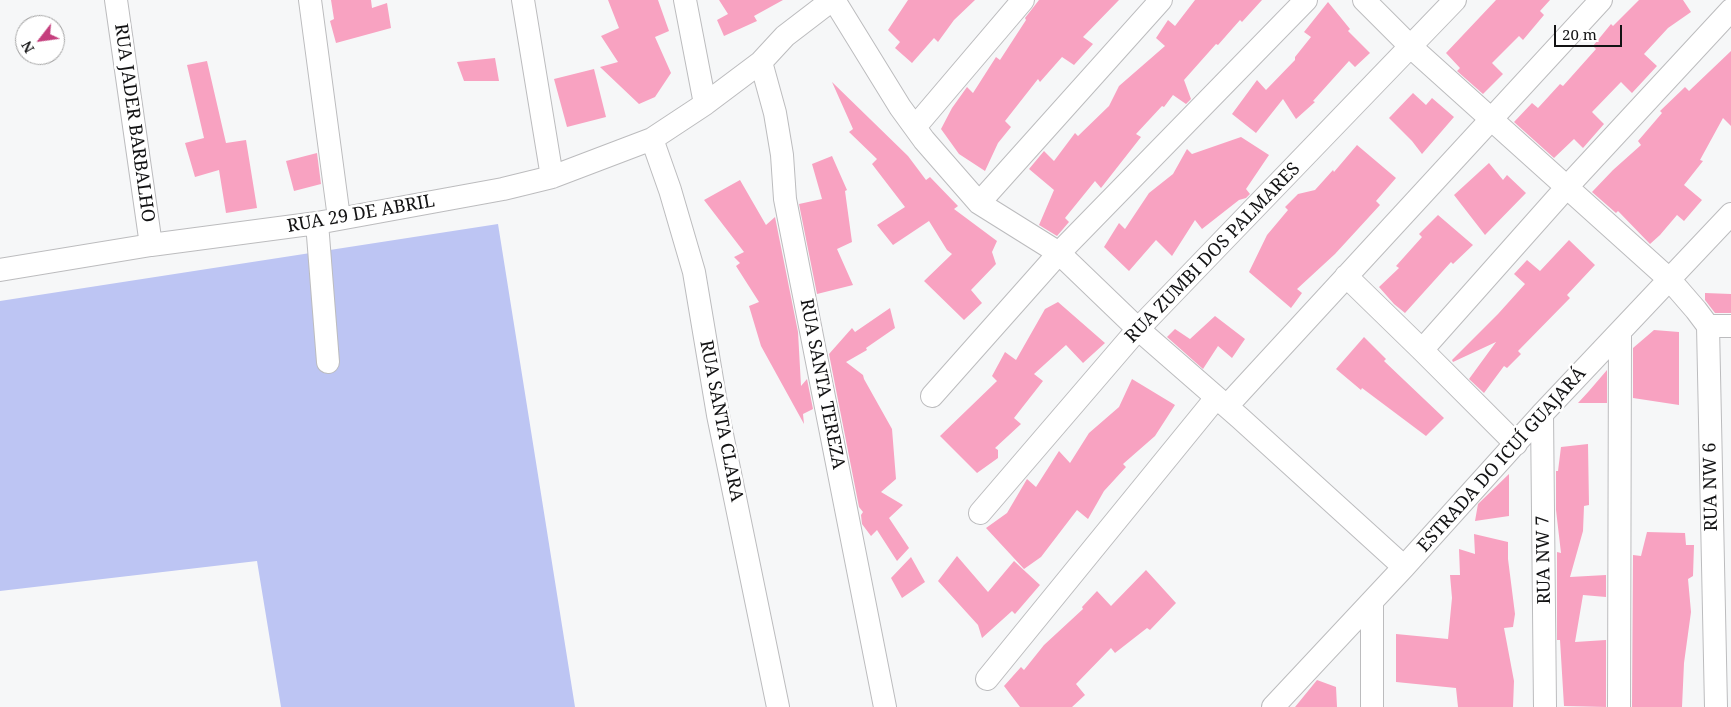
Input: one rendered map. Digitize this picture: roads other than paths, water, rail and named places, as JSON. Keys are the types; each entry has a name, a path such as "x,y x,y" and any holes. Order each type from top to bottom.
{"street":[{"name":"RUA JADER BARBALHO","path":"116,0 151,245"},
{"path":"310,0 339,218"},
{"path":"523,0 552,177"},
{"path":"685,0 705,104"},
{"name":"RUA 29 DE ABRIL","path":"0,270 151,245 317,223 503,189 552,177 652,139 705,104 761,62 785,36 833,0"},
{"path":"833,0 915,128 979,203 1059,253 1138,329 1404,567"},
{"path":"915,128 1023,0"},
{"path":"979,203 1161,0"},
{"path":"932,396 1059,253 1306,0"},
{"path":"1364,0 1411,47 1670,280 1708,326 1731,326"},
{"name":"RUA ZUMBI DOS PALMARES","path":"980,513 1138,329 1455,0"},
{"path":"988,680 1221,402 1346,276 1600,0"},
{"path":"1422,350 1566,188 1731,10"},
{"name":"RUA SANTA TEREZA","path":"761,62 775,113 782,155 785,199 885,707"},
{"name":"RUA SANTA CLARA","path":"652,139 670,190 694,272 718,415 778,707"},
{"name":"ESTRADA DO ICUÍ GUAJARÁ","path":"1273,707 1372,602 1542,414 1620,334 1731,214"},
{"path":"317,223 328,362"},
{"path":"1346,276 1516,444"},
{"name":"RUA NW 6","path":"1708,326 1716,707"},
{"path":"1619,707 1620,334"},
{"name":"RUA NW 7","path":"1542,414 1545,707"},
{"path":"1372,602 1372,707"}]}
